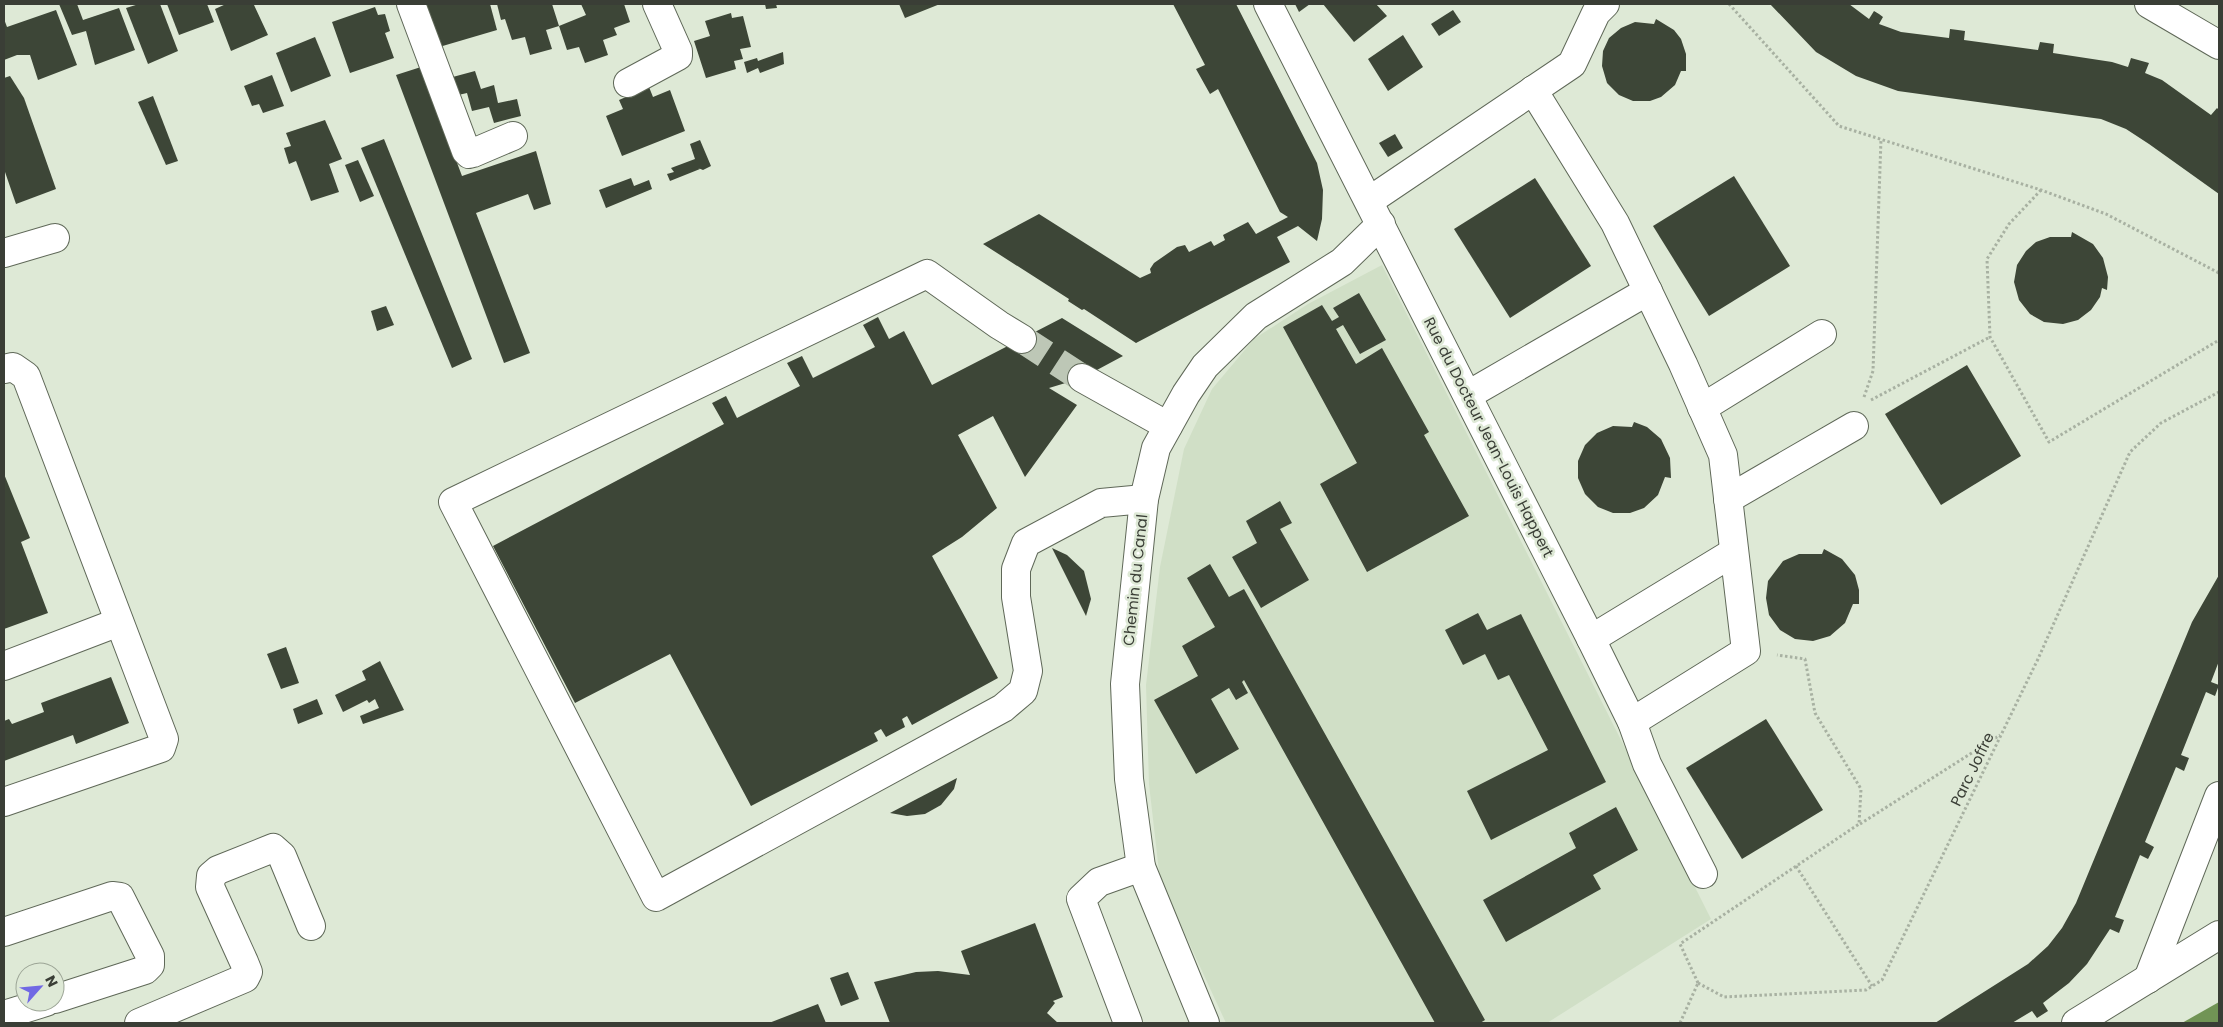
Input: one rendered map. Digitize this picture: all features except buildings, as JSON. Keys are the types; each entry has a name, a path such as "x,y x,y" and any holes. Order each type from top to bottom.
{"street":[{"path":"411,4 466,151 469,154 473,153 513,136"},
{"path":"628,83 678,56 657,4"},
{"name":"Rue du Docteur Jean-Louis Happert","path":"1268,4 1591,639 1632,722 1647,764 1703,874"},
{"name":"Chemin du Canal","path":"1205,1023 1141,867 1130,779 1125,684 1144,499 1156,448 1205,366 1225,345 1256,316 1342,262 1375,212 1533,90 1572,64 1596,13 1605,4"},
{"path":"2149,4 2219,44"},
{"path":"1533,90 1615,223 1702,408 1722,455 1746,651 1632,722"},
{"path":"4,253 55,238"},
{"path":"1022,339 927,274 453,502 656,897 1002,708 1023,691 1028,671 1016,588 1016,569 1026,543 1101,503 1144,499"},
{"path":"1468,395 1648,291"},
{"path":"1702,408 1822,334"},
{"path":"4,369 13,367 26,376 164,739 161,748 4,802"},
{"path":"1082,378 1168,426"},
{"path":"1728,500 1857,416"},
{"path":"1591,639 1734,552"},
{"path":"4,666 118,622"},
{"path":"2148,979 2219,796"},
{"path":"139,1023 230,986 245,978 248,972 210,888 211,876 218,870 273,848 282,856 311,926"},
{"path":"1128,1023 1081,898 1099,882 1141,867"},
{"path":"4,932 112,896 120,897 150,956 150,965 145,970 65,996"},
{"path":"2076,1023 2219,935"}],"path":[{"path":"1729,4 1839,126 2041,190 2106,214 2219,273"},
{"path":"1857,416 1872,371 1881,139"},
{"path":"2041,190 2009,224 1988,259 1990,337 2049,442 2219,340"},
{"path":"1857,416 1990,337"},
{"name":"Parc Joffre","path":"1872,986 1882,980 2002,734 2038,659 2130,452 2161,423 2219,392"},
{"path":"1746,651 1805,660 1815,713 1861,789 1859,824"},
{"path":"1796,866 1872,986 1866,990 1724,997 1698,983 1680,944 1796,866 1859,824 2002,734"},
{"path":"1680,1023 1698,983"}],"shaded area":[{"path":"1382,265 1711,919 1547,1023 1226,1023 1160,880 1149,784 1146,685 1160,567 1184,449 1212,389 1254,339 1308,304"},
{"path":"2219,1002 2219,1023 2182,1023"}],"tunnel":[{"path":"1022,339 1082,378"}]}
